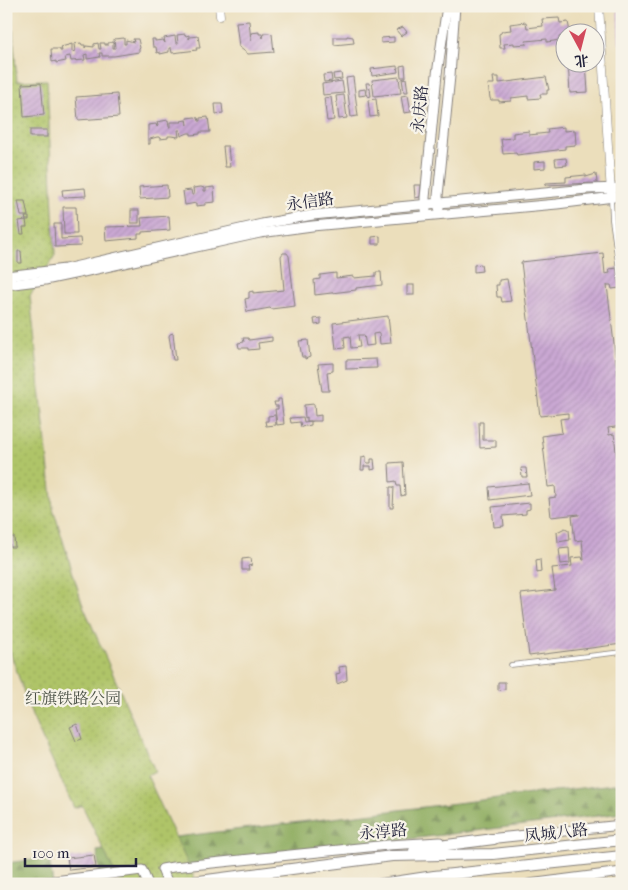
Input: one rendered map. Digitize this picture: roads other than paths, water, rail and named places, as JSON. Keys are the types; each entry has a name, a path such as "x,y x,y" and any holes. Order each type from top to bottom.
{"main road":[{"path":"392,856 431,847 494,839"},
{"name":"凤城八路","path":"493,854 622,840"},
{"name":"永淳路","path":"176,884 392,856 493,854"},
{"name":"凤城八路","path":"397,883 622,856"},
{"path":"381,884 397,883"}],"street":[{"path":"219,6 220,16"},
{"name":"永庆路","path":"426,215 425,204 437,74 447,6"},
{"name":"永庆路","path":"439,208 454,6"},
{"path":"599,6 611,193"},
{"name":"永信路","path":"611,193 622,188"},
{"name":"永信路","path":"6,285 45,280 260,233 426,215 439,208 587,189 622,196"},
{"name":"永信路","path":"6,276 65,269 296,217 425,204 439,208"},
{"name":"永淳路","path":"168,884 162,869 174,866 388,845 494,839 622,825"},
{"path":"30,884 142,870 148,884"},
{"path":"529,884 622,872"}],"lane":[{"path":"611,193 612,220 622,291"},
{"path":"511,665 622,652"}],"park label":[{"name":"红旗铁路公园","path":"73,698"}]}
